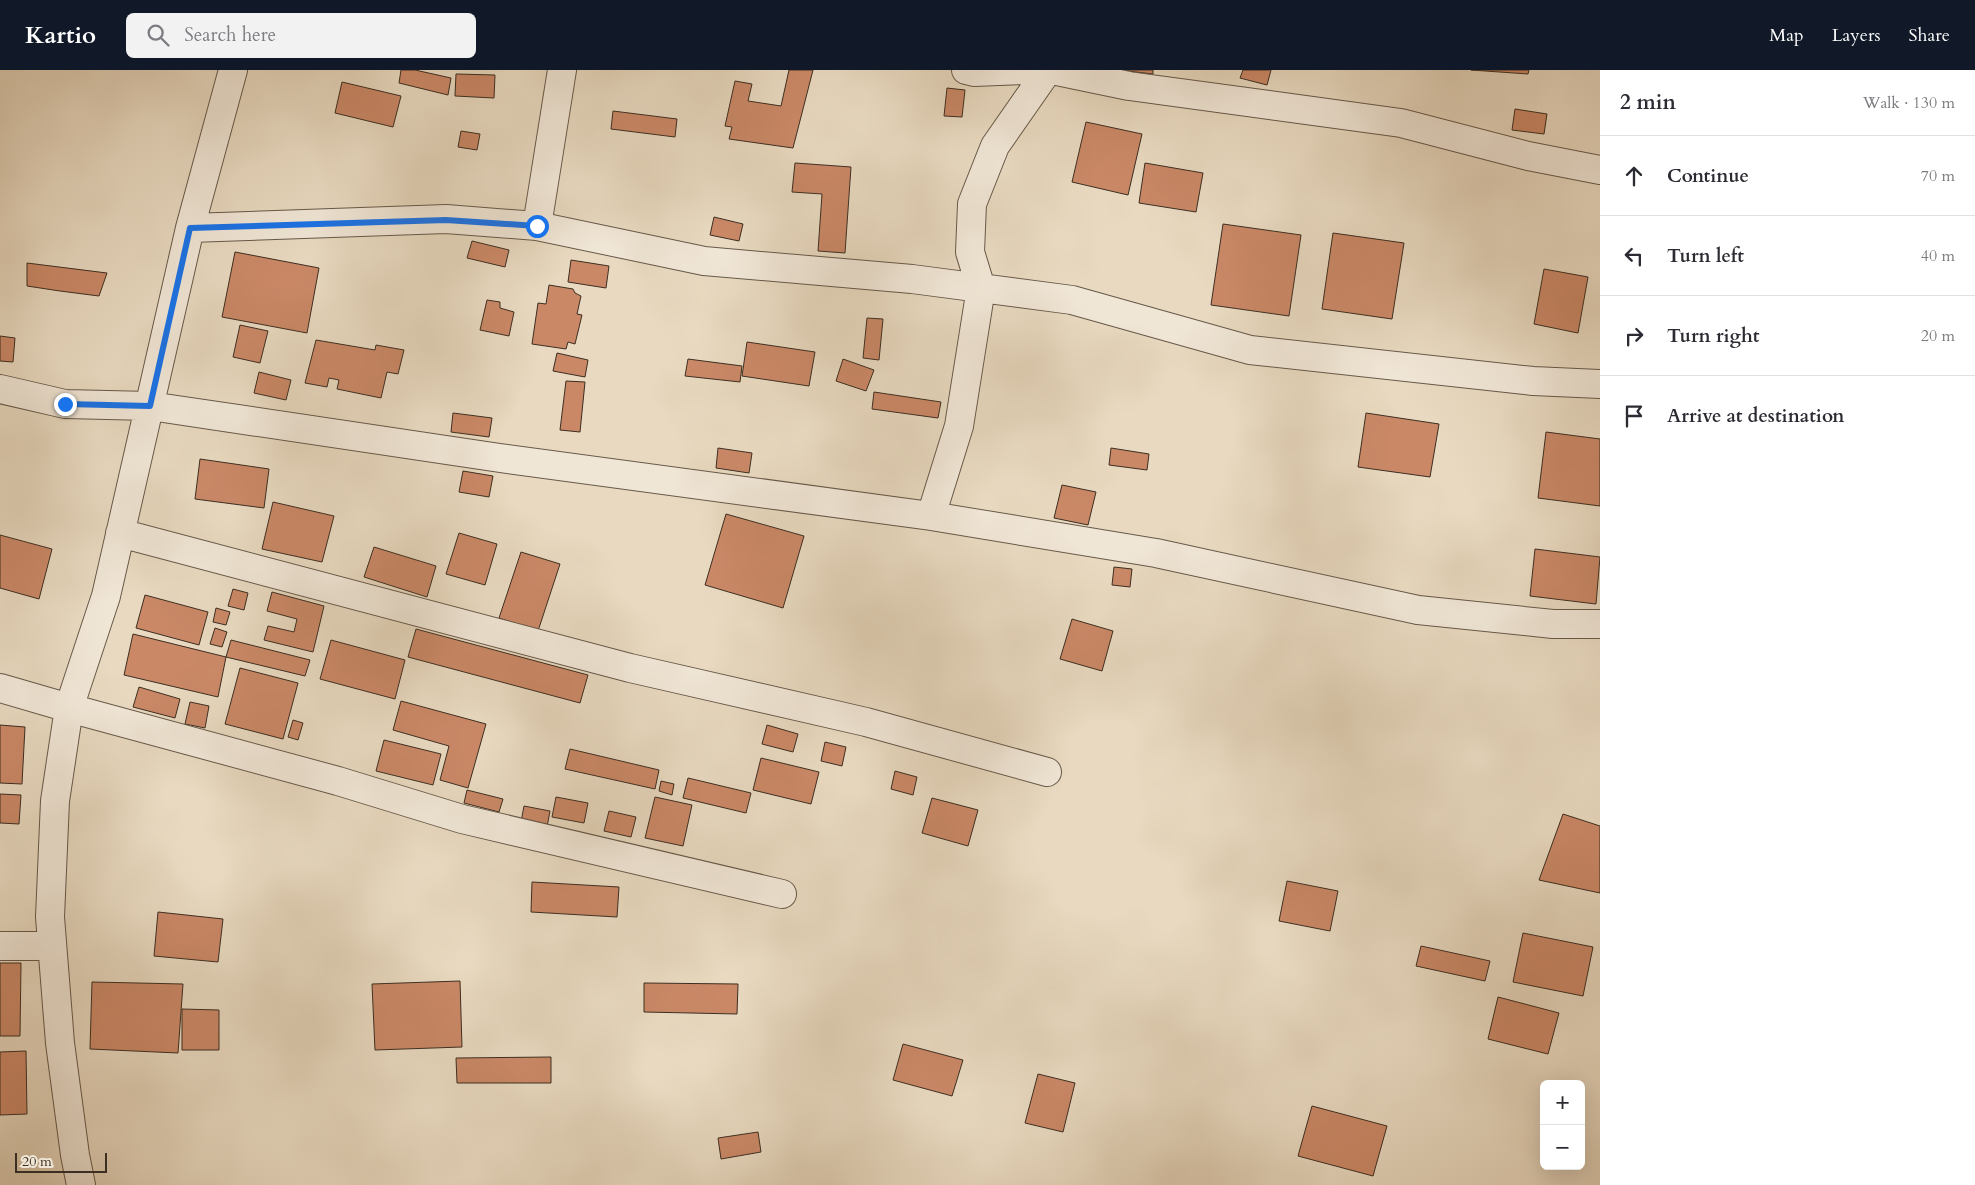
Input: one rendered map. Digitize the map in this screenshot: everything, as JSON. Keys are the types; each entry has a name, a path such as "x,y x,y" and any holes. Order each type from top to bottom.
{"street":[{"path":"81,1185 75,1155 60,1043 50,917 55,801 69,708 106,596 190,228 233,70"},
{"path":"537,226 562,70"},
{"path":"966,70 974,72 1025,70"},
{"path":"931,516 959,426 981,288 970,252 972,204 995,146 1048,70"},
{"path":"1052,70 1129,86 1401,123 1528,156 1600,170"},
{"path":"190,228 446,220 537,226 704,261 912,279 1072,300 1250,350 1533,381 1600,384"},
{"path":"0,389 65,404 150,406 500,458 931,516 1156,553 1418,610 1553,624 1600,624"},
{"path":"120,533 630,668 866,722 1046,772"},
{"path":"0,688 338,781 462,819 782,894"},
{"path":"0,946 52,946"}],"building":[{"path":"401,70 415,70 451,78 448,95 399,83"},
{"path":"789,70 813,70 793,148 729,139 732,127 725,126 735,81 752,84 748,101 781,106"},
{"path":"1119,70 1153,70 1153,74"},
{"path":"1243,70 1271,70 1267,85 1240,78"},
{"path":"1471,70 1529,70 1528,74"},
{"path":"456,74 495,75 494,98 455,96"},
{"path":"342,82 401,96 393,127 335,113"},
{"path":"947,88 965,90 962,117 944,116"},
{"path":"1515,109 1547,114 1544,134 1512,130"},
{"path":"613,111 677,119 675,137 611,129"},
{"path":"1086,122 1142,134 1128,195 1072,182"},
{"path":"461,131 480,134 477,150 458,147"},
{"path":"795,163 851,167 845,253 818,251 822,194 792,192"},
{"path":"1145,163 1203,173 1196,212 1139,203"},
{"path":"714,217 743,224 739,241 710,235"},
{"path":"1223,224 1301,235 1289,316 1211,305"},
{"path":"1333,233 1404,243 1392,319 1322,309"},
{"path":"472,241 509,250 505,267 467,258"},
{"path":"235,252 319,268 307,333 222,317"},
{"path":"571,260 609,266 606,288 568,282"},
{"path":"27,263 107,273 99,296 27,286"},
{"path":"1544,269 1588,277 1578,333 1534,324"},
{"path":"549,285 573,289 575,293 581,296 577,314 582,315 575,344 568,342 566,349 532,344 538,303 546,304"},
{"path":"487,300 500,302 500,308 514,312 509,336 480,330"},
{"path":"867,318 883,319 879,360 863,358"},
{"path":"240,325 268,331 260,363 233,357"},
{"path":"0,336 15,338 13,362 0,361"},
{"path":"316,340 375,350 376,345 404,350 398,374 387,372 381,398 337,389 339,380 329,378 327,387 305,383"},
{"path":"747,342 815,352 809,386 742,376"},
{"path":"557,353 588,360 585,377 553,371"},
{"path":"688,359 742,366 740,382 685,376"},
{"path":"843,359 874,370 866,391 836,381"},
{"path":"259,372 291,380 286,400 254,393"},
{"path":"566,381 585,382 580,432 560,430"},
{"path":"874,392 941,402 938,418 872,409"},
{"path":"453,413 492,418 489,437 451,432"},
{"path":"1366,413 1439,424 1430,477 1358,467"},
{"path":"1546,432 1600,439 1600,506 1538,498"},
{"path":"718,448 752,453 749,473 716,468"},
{"path":"1111,448 1149,454 1147,470 1109,465"},
{"path":"200,459 269,469 264,508 195,499"},
{"path":"463,471 493,476 489,497 459,492"},
{"path":"1062,485 1096,492 1088,525 1054,518"},
{"path":"273,502 334,516 322,562 262,549"},
{"path":"726,514 804,536 783,608 705,585"},
{"path":"459,533 497,544 485,585 446,574"},
{"path":"0,535 52,549 39,599 0,588"},
{"path":"374,547 436,566 427,597 364,577"},
{"path":"1535,549 1600,557 1596,604 1530,596"},
{"path":"521,552 560,564 538,631 499,618"},
{"path":"1114,567 1132,569 1130,587 1112,585"},
{"path":"233,589 248,593 244,610 228,606"},
{"path":"272,592 324,606 313,652 264,640 268,626 294,632 297,619 267,611"},
{"path":"145,595 208,612 199,645 136,628"},
{"path":"216,608 230,612 226,625 213,622"},
{"path":"1072,619 1113,631 1102,671 1060,659"},
{"path":"215,628 227,632 222,647 210,644"},
{"path":"416,629 588,675 580,703 408,657"},
{"path":"133,634 226,657 218,697 124,675"},
{"path":"231,640 310,660 305,676 226,657"},
{"path":"331,640 405,660 395,699 320,679"},
{"path":"240,668 298,683 283,739 225,724"},
{"path":"139,687 180,699 175,718 133,707"},
{"path":"401,701 486,724 468,788 440,780 449,746 393,730"},
{"path":"190,702 209,706 205,728 185,724"},
{"path":"293,720 303,723 298,740 288,737"},
{"path":"0,725 25,727 22,784 0,783"},
{"path":"767,725 798,734 793,752 762,744"},
{"path":"384,740 441,754 433,785 376,771"},
{"path":"825,742 846,747 842,766 821,761"},
{"path":"570,749 659,770 655,789 565,769"},
{"path":"761,758 819,772 811,804 753,790"},
{"path":"895,771 917,777 913,795 891,789"},
{"path":"688,778 751,793 746,813 683,798"},
{"path":"661,781 674,784 672,795 659,791"},
{"path":"467,790 503,799 499,812 464,803"},
{"path":"0,794 21,795 19,824 0,823"},
{"path":"556,797 588,803 584,823 552,817"},
{"path":"655,797 692,805 683,846 645,838"},
{"path":"932,798 978,810 968,846 922,833"},
{"path":"524,806 550,811 547,827 521,822"},
{"path":"609,811 636,817 631,837 604,831"},
{"path":"1563,814 1600,826 1600,893 1539,880"},
{"path":"1287,881 1338,891 1330,931 1279,921"},
{"path":"532,882 619,887 617,917 531,912"},
{"path":"158,912 223,919 218,962 154,956"},
{"path":"1523,933 1593,947 1583,996 1513,982"},
{"path":"1421,946 1490,961 1485,981 1416,966"},
{"path":"0,963 21,963 20,1036 0,1036"},
{"path":"460,981 462,1047 375,1050 372,984"},
{"path":"92,982 183,984 178,1053 90,1049"},
{"path":"644,983 738,984 737,1014 644,1012"},
{"path":"1498,997 1559,1013 1548,1054 1488,1039"},
{"path":"182,1009 219,1010 219,1050 182,1050"},
{"path":"903,1044 963,1060 952,1096 893,1080"},
{"path":"26,1051 27,1114 0,1115 0,1052"},
{"path":"551,1057 551,1083 457,1083 456,1058"},
{"path":"1038,1074 1075,1083 1063,1132 1025,1123"},
{"path":"1312,1106 1387,1126 1373,1176 1298,1156"},
{"path":"758,1132 761,1152 721,1159 718,1138"}],"route":[{"path":"65,404 150,406 190,228 446,220 537,226"}]}
